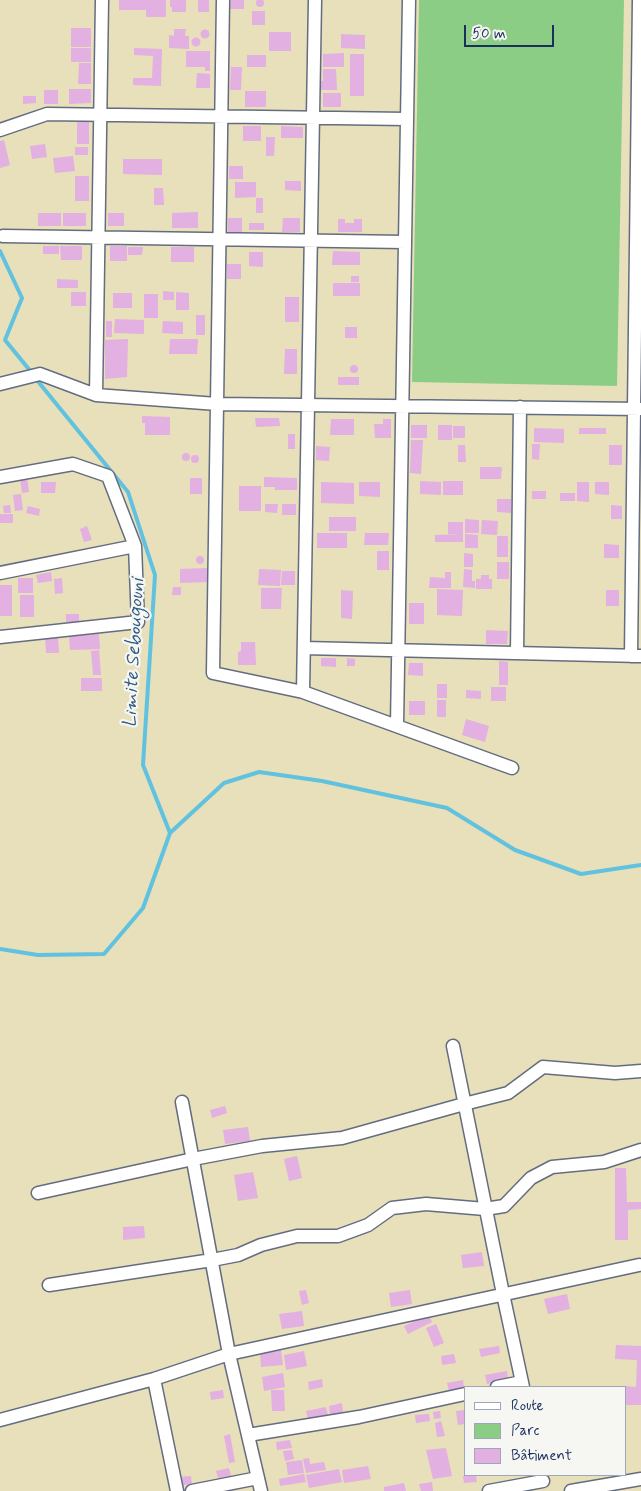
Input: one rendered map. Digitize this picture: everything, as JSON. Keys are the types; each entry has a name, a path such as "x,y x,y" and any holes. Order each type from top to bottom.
{"street":[{"path":"96,394 102,0"},
{"path":"223,0 212,673 304,692 512,768"},
{"path":"304,692 314,0"},
{"path":"397,726 409,0"},
{"path":"304,648 636,656 640,0"},
{"path":"0,130 47,114 407,120"},
{"path":"3,236 405,242"},
{"path":"0,384 40,374 96,394 217,404 637,409"},
{"path":"517,653 520,407"},
{"path":"0,477 73,464 108,476 135,546 138,622 0,637"},
{"path":"0,573 135,546"},
{"path":"452,1046 522,1385 510,1386"},
{"path":"38,1193 262,1146 342,1138 508,1093 542,1067 615,1073 641,1070"},
{"path":"182,1102 229,1354 261,1491"},
{"path":"49,1285 238,1255 261,1245 297,1236 338,1236 368,1225 392,1208 426,1204 485,1209 504,1206 531,1178 552,1167 604,1162 641,1150"},
{"path":"0,1420 154,1379 229,1354 639,1264"},
{"path":"154,1379 177,1491"},
{"path":"248,1435 359,1417 463,1394"},
{"path":"192,1491 258,1478"},
{"path":"571,1491 641,1479"},
{"path":"489,1491 544,1482"}],"green space":[{"path":"419,0 624,0 617,386 412,382"}],"building":[{"path":"260,-1 264,3 260,7 256,3"},
{"path":"119,0 166,0 166,17 146,17 146,10 119,10"},
{"path":"170,0 186,0 186,12 172,12"},
{"path":"198,0 209,0 209,12 198,12"},
{"path":"231,0 244,0 244,9 230,9"},
{"path":"252,11 265,11 265,25 252,25"},
{"path":"71,28 91,28 91,47 71,47"},
{"path":"174,29 186,29 185,36 189,36 189,49 169,48 169,35 174,36"},
{"path":"205,30 209,34 205,38 201,34"},
{"path":"269,32 291,32 291,51 269,51"},
{"path":"341,34 365,35 365,49 341,48"},
{"path":"196,38 200,42 196,46 192,42"},
{"path":"71,48 91,48 91,62 71,62"},
{"path":"134,48 162,49 161,86 133,85 133,78 152,78 153,56 134,55"},
{"path":"186,51 210,51 210,71 205,71 205,67 186,67"},
{"path":"344,53 344,67 323,67 323,54"},
{"path":"350,54 364,54 364,96 350,96"},
{"path":"247,55 266,55 266,67 247,67"},
{"path":"79,63 91,63 91,84 78,84"},
{"path":"231,67 242,67 241,90 230,90"},
{"path":"323,69 336,69 337,90 318,90 318,81 323,81"},
{"path":"197,73 210,74 210,88 196,88"},
{"path":"69,89 91,89 91,103 69,104"},
{"path":"44,90 58,90 58,104 44,104"},
{"path":"245,91 266,91 266,107 245,107"},
{"path":"323,93 341,93 341,107 323,107"},
{"path":"23,96 36,96 36,103 23,104"},
{"path":"77,122 89,122 89,144 77,144"},
{"path":"243,126 261,126 261,141 243,141"},
{"path":"281,126 303,127 303,138 281,138"},
{"path":"266,137 275,137 274,156 266,156"},
{"path":"4,140 10,165 0,168 0,141"},
{"path":"45,144 47,157 32,159 30,146"},
{"path":"75,147 88,147 88,155 75,155"},
{"path":"73,156 75,171 55,173 53,158"},
{"path":"123,159 162,159 162,175 123,174"},
{"path":"229,166 243,166 243,179 229,179"},
{"path":"75,176 89,176 89,201 75,201"},
{"path":"285,181 301,181 301,191 285,190"},
{"path":"235,182 256,182 256,197 235,198"},
{"path":"154,188 163,188 164,205 154,205"},
{"path":"256,198 263,198 263,213 256,213"},
{"path":"198,212 198,228 172,228 172,213"},
{"path":"38,213 61,213 61,226 38,226"},
{"path":"63,213 86,213 86,226 63,226"},
{"path":"108,213 124,213 124,226 108,226"},
{"path":"228,218 242,218 242,232 228,232"},
{"path":"283,218 300,218 300,232 282,232"},
{"path":"338,219 345,219 345,223 354,223 354,219 362,219 362,232 338,232"},
{"path":"249,223 264,223 264,230 249,230"},
{"path":"43,246 59,246 59,254 43,254"},
{"path":"60,246 82,246 82,260 61,260"},
{"path":"110,246 127,246 127,261 110,261"},
{"path":"128,247 143,247 142,255 128,255"},
{"path":"171,247 194,247 194,262 171,262"},
{"path":"333,251 360,252 360,265 332,265"},
{"path":"249,252 263,252 263,267 249,266"},
{"path":"227,264 241,264 241,279 227,279"},
{"path":"351,276 359,276 359,282 351,282"},
{"path":"57,279 78,280 78,288 57,288"},
{"path":"333,283 360,283 360,296 333,296"},
{"path":"163,291 174,292 174,300 163,300"},
{"path":"71,292 86,292 86,306 71,306"},
{"path":"176,292 189,293 189,310 176,310"},
{"path":"113,293 132,293 132,308 113,308"},
{"path":"144,294 158,294 158,318 144,318"},
{"path":"285,297 299,297 299,322 285,322"},
{"path":"196,315 205,315 205,335 196,335"},
{"path":"115,319 144,320 144,334 114,333"},
{"path":"106,321 112,321 112,337 106,337"},
{"path":"163,321 183,322 183,334 162,333"},
{"path":"345,327 357,327 357,338 345,338"},
{"path":"128,339 127,377 105,379 105,340"},
{"path":"170,339 198,339 197,354 169,354"},
{"path":"285,349 297,349 297,374 284,374"},
{"path":"354,365 358,369 354,373 350,369"},
{"path":"338,377 359,377 359,385 338,385"},
{"path":"142,416 170,417 170,435 145,435 145,423 142,423"},
{"path":"255,418 279,418 280,426 256,427"},
{"path":"331,419 354,419 354,435 330,435"},
{"path":"383,419 391,419 391,438 375,438 374,424 383,424"},
{"path":"411,425 427,425 427,438 411,438"},
{"path":"438,425 452,425 452,440 438,440"},
{"path":"453,426 465,426 465,438 453,438"},
{"path":"534,428 564,429 564,443 534,442"},
{"path":"579,428 606,428 606,434 579,434"},
{"path":"288,434 295,434 295,449 288,449"},
{"path":"411,440 423,440 421,474 410,473"},
{"path":"532,444 540,444 539,460 532,459"},
{"path":"458,445 465,445 466,462 458,462"},
{"path":"609,445 622,445 622,465 609,465"},
{"path":"316,446 330,447 329,461 316,460"},
{"path":"186,453 190,457 186,461 182,457"},
{"path":"195,455 199,459 195,463 191,459"},
{"path":"480,467 502,467 501,479 480,479"},
{"path":"27,477 29,492 22,493 20,478"},
{"path":"264,477 297,478 297,490 275,490 275,487 264,487"},
{"path":"190,478 202,478 202,494 190,494"},
{"path":"420,481 441,482 441,495 420,494"},
{"path":"443,481 463,481 463,495 443,495"},
{"path":"41,482 56,482 55,493 41,493"},
{"path":"321,482 354,483 354,504 321,503"},
{"path":"359,482 380,482 380,497 359,496"},
{"path":"577,482 589,482 589,502 577,501"},
{"path":"595,482 609,482 609,495 595,494"},
{"path":"239,486 261,486 261,511 239,511"},
{"path":"532,491 546,491 546,499 532,499"},
{"path":"560,493 575,493 575,501 560,501"},
{"path":"21,494 23,510 15,511 13,495"},
{"path":"497,499 511,499 511,513 497,512"},
{"path":"265,504 278,504 277,513 265,512"},
{"path":"282,504 296,504 296,515 282,515"},
{"path":"10,505 11,513 4,513 3,506"},
{"path":"611,505 622,506 622,519 611,519"},
{"path":"28,506 40,509 39,516 26,513"},
{"path":"0,514 13,514 13,523 0,523"},
{"path":"329,517 356,517 356,531 329,531"},
{"path":"465,519 479,520 479,533 465,533"},
{"path":"482,520 498,521 497,535 481,534"},
{"path":"448,522 463,522 463,534 448,534"},
{"path":"87,526 92,540 84,542 80,529"},
{"path":"317,533 347,533 347,548 317,548"},
{"path":"365,533 389,533 388,545 364,545"},
{"path":"463,534 463,542 435,542 435,535"},
{"path":"465,534 478,535 478,548 465,548"},
{"path":"497,536 508,536 508,557 497,557"},
{"path":"604,544 619,545 619,558 604,558"},
{"path":"377,551 389,551 389,570 377,570"},
{"path":"464,553 473,554 473,567 464,567"},
{"path":"200,556 204,560 200,564 196,560"},
{"path":"497,562 509,562 509,579 497,579"},
{"path":"208,568 209,582 180,583 180,569"},
{"path":"259,569 281,570 280,586 258,585"},
{"path":"464,569 472,570 472,581 475,581 475,588 463,587"},
{"path":"282,571 295,571 295,585 281,585"},
{"path":"51,572 52,581 38,583 36,575"},
{"path":"445,572 451,572 451,588 429,588 430,577 445,578"},
{"path":"481,575 489,575 489,579 492,579 492,589 476,589 476,579 481,579"},
{"path":"18,578 33,578 33,593 18,593"},
{"path":"62,578 63,593 55,594 54,579"},
{"path":"0,585 12,585 12,616 0,616"},
{"path":"173,587 181,587 181,595 172,595"},
{"path":"261,588 282,588 281,609 261,609"},
{"path":"437,589 463,590 462,616 437,615"},
{"path":"341,590 353,591 352,619 341,618"},
{"path":"606,590 619,590 619,606 606,606"},
{"path":"20,595 34,595 34,617 20,617"},
{"path":"409,603 424,603 424,624 409,624"},
{"path":"66,614 79,614 79,622 66,622"},
{"path":"486,630 508,631 507,644 486,644"},
{"path":"99,634 100,649 70,650 69,635"},
{"path":"58,636 59,653 46,653 45,637"},
{"path":"241,642 255,642 256,665 238,665 238,652 241,651"},
{"path":"99,650 101,675 93,675 91,651"},
{"path":"321,658 336,658 336,667 321,666"},
{"path":"347,658 355,659 355,666 347,666"},
{"path":"499,661 508,662 508,685 499,685"},
{"path":"409,663 423,663 423,676 408,675"},
{"path":"81,678 102,678 102,691 81,691"},
{"path":"437,684 447,684 447,698 437,698"},
{"path":"491,687 506,687 506,701 491,701"},
{"path":"466,690 481,691 481,699 466,698"},
{"path":"437,700 446,700 446,717 437,717"},
{"path":"409,701 425,701 425,715 409,715"},
{"path":"466,719 489,726 485,742 462,735"},
{"path":"225,1106 227,1113 212,1118 210,1110"},
{"path":"248,1127 250,1141 225,1144 223,1130"},
{"path":"297,1156 302,1178 289,1181 284,1159"},
{"path":"615,1168 626,1168 627,1202 641,1202 641,1209 628,1210 628,1240 615,1240"},
{"path":"253,1172 258,1198 238,1201 234,1175"},
{"path":"144,1226 145,1238 123,1240 123,1227"},
{"path":"482,1252 484,1266 463,1268 461,1255"},
{"path":"306,1290 309,1303 302,1305 299,1291"},
{"path":"410,1290 412,1304 391,1307 389,1293"},
{"path":"567,1294 570,1309 548,1314 544,1299"},
{"path":"302,1311 304,1326 282,1329 279,1314"},
{"path":"429,1315 432,1322 408,1334 404,1326"},
{"path":"436,1324 444,1343 434,1347 426,1328"},
{"path":"616,1345 641,1346 641,1405 626,1405 626,1386 636,1387 637,1360 615,1359"},
{"path":"499,1346 500,1353 481,1357 479,1349"},
{"path":"281,1350 283,1365 261,1367 260,1352"},
{"path":"304,1351 307,1366 286,1370 284,1355"},
{"path":"454,1354 456,1363 442,1365 441,1356"},
{"path":"507,1371 508,1380 487,1384 485,1375"},
{"path":"283,1373 285,1387 264,1391 262,1377"},
{"path":"322,1379 323,1387 309,1390 308,1382"},
{"path":"463,1380 464,1386 463,1388 449,1391 447,1383"},
{"path":"223,1390 224,1398 211,1400 210,1392"},
{"path":"271,1390 284,1390 285,1411 272,1411"},
{"path":"342,1403 343,1412 330,1415 329,1406"},
{"path":"326,1407 328,1415 308,1419 306,1411"},
{"path":"463,1410 463,1424 458,1425 456,1411"},
{"path":"440,1411 441,1418 434,1419 433,1412"},
{"path":"429,1414 430,1421 416,1423 415,1415"},
{"path":"441,1421 445,1436 437,1437 435,1423"},
{"path":"230,1434 235,1462 229,1463 224,1436"},
{"path":"290,1440 292,1448 277,1450 276,1442"},
{"path":"446,1448 452,1476 433,1479 426,1450"},
{"path":"292,1450 294,1459 285,1461 283,1451"},
{"path":"309,1458 310,1464 324,1462 326,1470 306,1473 303,1459"},
{"path":"302,1460 304,1473 288,1475 286,1462"},
{"path":"368,1466 371,1479 344,1483 342,1470"},
{"path":"229,1468 231,1476 218,1478 216,1471"},
{"path":"339,1469 342,1482 309,1488 306,1475"},
{"path":"304,1474 306,1482 280,1486 279,1479"},
{"path":"191,1476 192,1484 177,1486 176,1477"},
{"path":"463,1476 476,1476 477,1482 464,1483"},
{"path":"432,1482 433,1491 421,1491 419,1484"},
{"path":"404,1483 406,1491 384,1491 384,1487"}],"waterway":[{"name":"Limite Sebougouni","path":"0,251 22,298 5,340 32,373"},
{"name":"Limite Sebougouni","path":"0,949 38,955 104,954 143,908 170,833 143,765 155,575 128,492 36,379"},
{"path":"170,833 224,783 259,772 322,781 447,808 515,850 581,874 641,865"}]}
